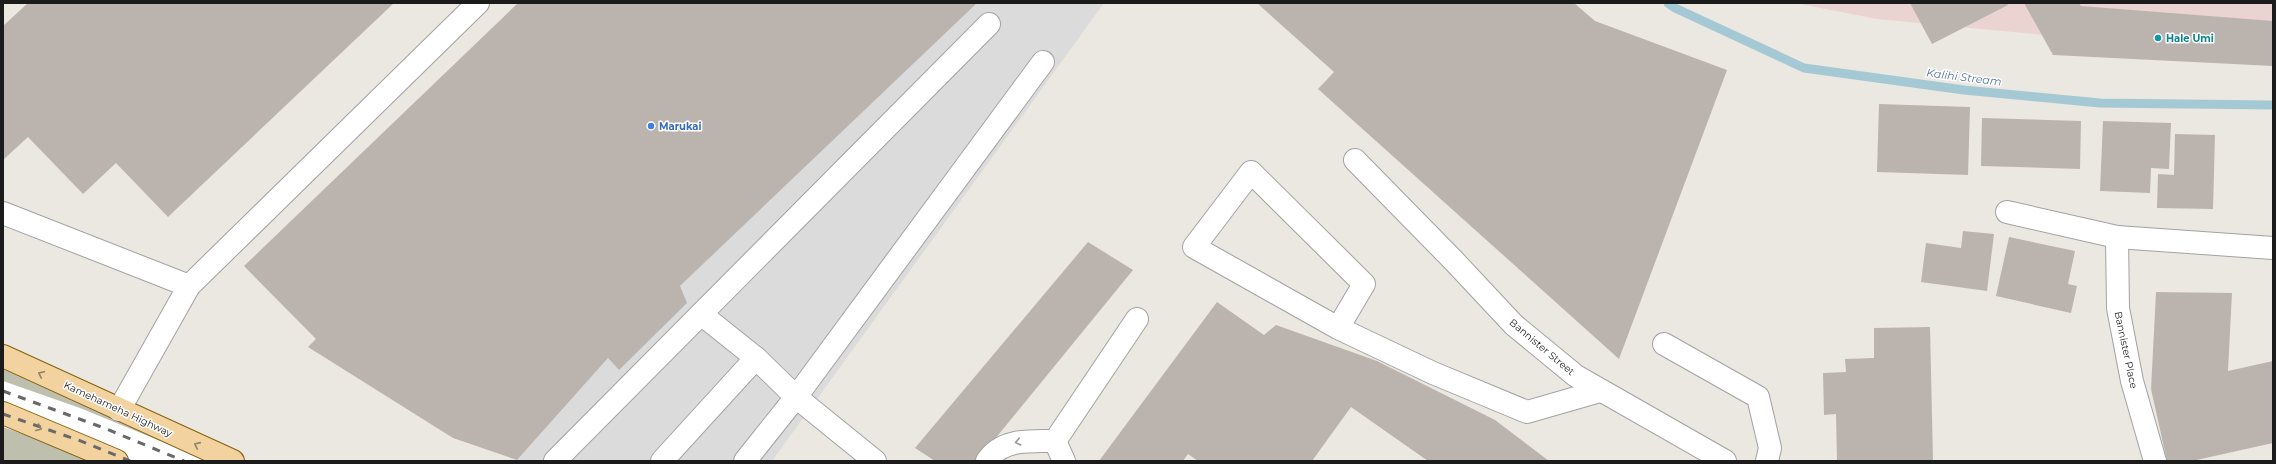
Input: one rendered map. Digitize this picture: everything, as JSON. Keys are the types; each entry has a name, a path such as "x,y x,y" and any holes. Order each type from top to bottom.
{"main road":[{"name":"Kamehameha Highway","path":"3,356 118,410 233,461"},
{"path":"3,413 117,461"}],"street":[{"path":"118,410 189,286 478,3"},
{"path":"555,461 989,24"},
{"path":"745,461 796,397 1043,62"},
{"name":"Bannister Street","path":"1355,160 1514,325 1576,376 1725,461"},
{"path":"1338,328 1364,284 1251,172 1194,247 1338,328 1432,373 1527,412 1600,391"},
{"path":"2007,212 2117,237 2273,248"},
{"path":"3,213 189,286"},
{"name":"Bannister Place","path":"2117,237 2118,308 2132,381 2155,461"},
{"path":"701,314 756,358 796,397 875,461"},
{"path":"1055,441 1137,320"},
{"path":"1664,344 1758,397 1770,448 1767,461"},
{"path":"662,461 756,358"},
{"path":"987,461 990,456 1005,445 1025,441 1055,441"},
{"path":"1055,441 1064,461"}],"shaded area":[{"path":"975,3 1104,3 772,461 516,461 608,358 619,370 680,286"},
{"path":"1795,3 2273,3 2273,57 1877,19"},
{"path":"3,356 233,461 3,461"}],"pier":[{"path":"3,381 80,408 209,461 97,461 3,427"}],"building":[{"path":"28,3 394,3 168,217 116,163 83,194 28,137 3,160 3,26"},
{"path":"518,3 977,3 680,286 687,303 619,370 608,358 517,460 453,438 308,347 316,339 244,266"},
{"path":"1257,3 1574,3 1595,21 1727,70 1619,359 1318,89 1334,72"},
{"path":"1910,3 2007,3 2008,5 1932,44"},
{"name":"Hale Umi","path":"2024,3 2079,3 2081,6 2273,21 2273,66 2053,55"},
{"path":"1879,104 1970,107 1968,175 1877,172"},
{"path":"1982,118 2081,121 2080,169 1981,166"},
{"path":"2103,121 2171,123 2169,169 2151,168 2150,193 2100,191"},
{"path":"2175,134 2215,135 2213,209 2157,208 2158,174 2174,175"},
{"path":"1963,231 1994,234 1987,291 1921,282 1926,243 1961,248"},
{"path":"2009,237 2075,251 2068,284 2077,286 2071,313 1996,296"},
{"path":"1088,242 1133,270 977,461 935,461 915,448"},
{"path":"2156,292 2232,293 2228,371 2273,361 2273,443 2192,461 2167,461 2151,389"},
{"path":"1217,302 1264,335 1276,325 1377,361 1495,420 1549,461 1428,461 1351,407 1312,461 1198,461 1188,454 1183,461 1099,461"},
{"path":"1930,327 1933,461 1837,461 1836,414 1824,415 1823,373 1846,372 1845,359 1874,358 1874,328"}],"waterway":[{"name":"Kalihi Stream","path":"1668,3 1675,8 1804,68 1964,90 2100,103 2273,105"}],"railway":[{"path":"3,391 104,428 184,461"},
{"path":"3,414 78,440 130,461"}],"place":[{"name":"Hale Umi","path":"2158,38"},
{"name":"Marukai","path":"651,126"}]}
